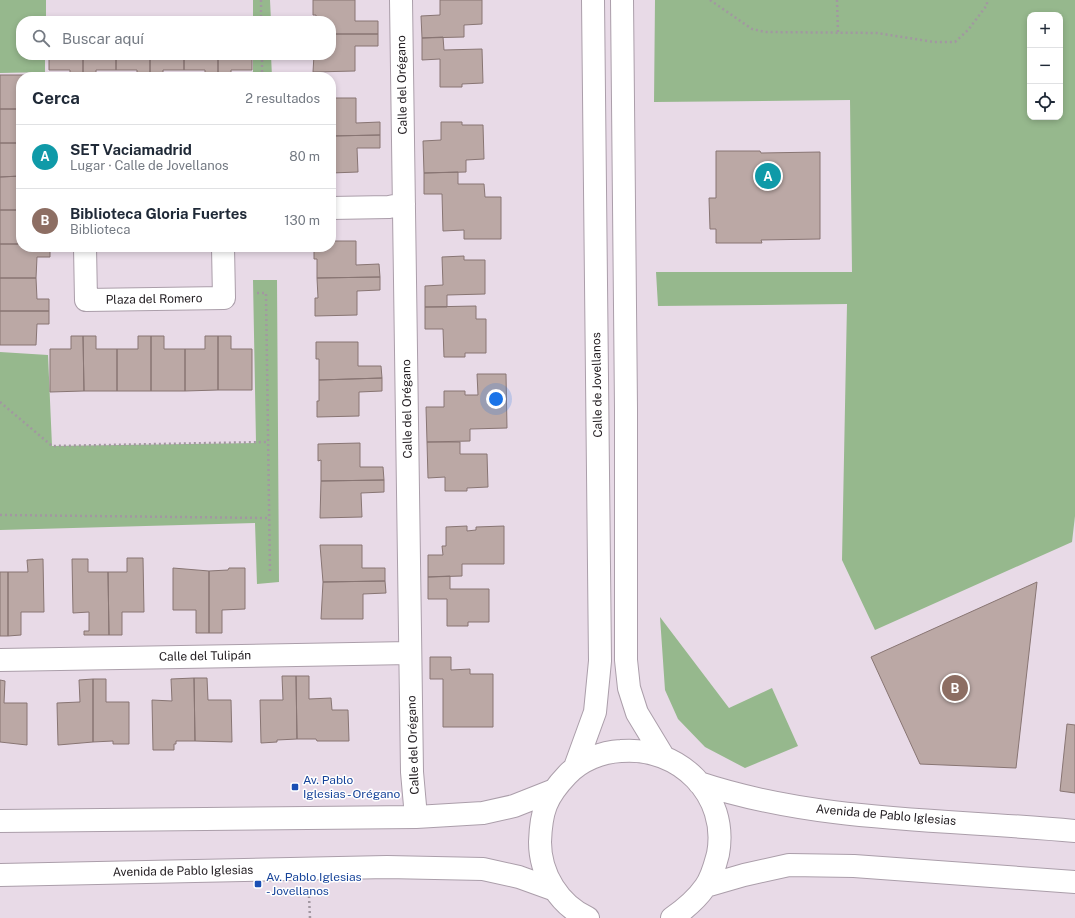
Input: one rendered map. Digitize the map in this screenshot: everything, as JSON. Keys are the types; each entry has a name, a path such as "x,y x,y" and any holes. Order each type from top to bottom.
{"street":[{"name":"Calle del Orégano","path":"401,0 412,772 416,817"},
{"name":"Calle de Jovellanos","path":"575,767 595,712 600,661 593,0"},
{"path":"622,0 626,377 626,660 629,688 636,713 663,756"},
{"path":"336,208 404,204"},
{"name":"Plaza del Romero","path":"85,252 86,300 224,298 223,252"},
{"name":"Calle del Tulipán","path":"0,660 410,653"},
{"path":"566,905 545,869 540,848 543,817 552,792 575,767 594,757 612,751 635,750 663,756 678,763 691,773 710,800 719,831 719,846 715,866 706,886 690,905 672,918"},
{"name":"Avenida de Pablo Iglesias","path":"699,783 734,794 794,807 860,814 1075,831"},
{"path":"0,821 416,817 483,813 514,806 552,792"},
{"path":"706,886 744,875 789,865 854,866 1075,882"},
{"name":"Avenida de Pablo Iglesias","path":"0,874 387,867 482,869 519,877 588,918"}],"path":[{"path":"261,0 261,16"},
{"path":"710,0 752,29 765,32 838,34 877,33 934,42 955,42 968,30 987,5 987,0"},
{"path":"837,0 838,34"},
{"path":"262,60 262,72"},
{"path":"257,293 266,293 266,442 270,574"},
{"path":"0,402 52,446 266,442"},
{"path":"0,516 268,518"},
{"path":"309,896 310,918"}],"green space":[{"path":"0,0 46,0 46,16 16,16 16,60 45,60 45,72 0,73"},
{"path":"253,0 270,0 271,16 253,16"},
{"path":"655,0 1075,0 1075,516 1072,542 875,630 842,560 847,304 658,306 656,272 852,272 850,100 654,102"},
{"path":"253,60 271,60 272,72 253,72"},
{"path":"253,280 277,280 279,582 257,584 255,523 0,530 0,352 48,355 52,446 256,443"},
{"path":"660,617 729,708 772,688 798,746 745,768 705,747 678,719 665,690"}],"building":[{"path":"313,0 355,0 355,21 378,21 378,34 336,34 336,16 313,15"},
{"path":"440,0 482,0 482,24 464,25 464,37 422,38 421,16 440,15"},
{"path":"336,34 378,34 378,46 355,46 355,71 313,72 314,60 336,60"},
{"path":"443,37 444,50 482,49 483,83 462,84 462,87 440,87 440,59 422,60 422,38"},
{"path":"49,60 83,60 83,72 70,72 70,70 49,70"},
{"path":"83,60 116,60 116,70 96,70 96,72 83,72"},
{"path":"116,60 150,60 150,72 137,72 137,70 116,70"},
{"path":"150,60 184,60 184,70 163,70 163,72 150,72"},
{"path":"184,60 218,60 218,72 205,72 205,70 184,70"},
{"path":"218,60 252,60 252,70 231,70 231,72 218,72"},
{"path":"0,75 16,75 16,109 0,109"},
{"path":"336,98 356,98 356,123 380,122 380,135 336,136"},
{"path":"0,109 16,109 16,143 0,143"},
{"path":"441,122 462,122 462,125 483,125 484,159 466,160 466,172 424,173 423,141 441,140"},
{"path":"380,135 380,148 357,148 358,172 336,173 336,136"},
{"path":"0,143 16,143 16,176 0,177"},
{"path":"716,151 760,151 761,153 820,152 820,239 761,240 762,243 716,243 716,229 710,229 709,198 716,198"},
{"path":"458,172 458,184 484,184 485,197 501,197 501,239 464,239 464,230 443,231 442,194 424,194 424,173"},
{"path":"16,176 16,210 0,210 0,177"},
{"path":"0,210 16,210 16,244 0,244"},
{"path":"336,241 356,241 356,265 379,264 380,277 317,278 317,259 314,259 314,252 336,252"},
{"path":"0,244 16,244 16,252 50,252 50,257 37,257 36,278 0,278"},
{"path":"464,256 464,260 485,260 485,294 447,295 447,307 425,307 425,286 443,285 442,257"},
{"path":"380,277 380,290 357,291 357,315 315,316 315,298 318,298 317,278"},
{"path":"0,278 36,278 37,299 49,299 49,311 0,311"},
{"path":"476,306 476,319 486,319 486,353 465,353 465,357 444,357 443,329 425,329 425,307"},
{"path":"0,311 49,311 49,324 37,324 36,345 0,345"},
{"path":"71,336 83,336 84,391 50,392 50,349 71,349"},
{"path":"83,336 96,336 96,349 117,349 117,391 84,391"},
{"path":"138,336 151,336 151,391 117,391 117,349 138,349"},
{"path":"151,336 164,336 164,349 185,349 185,391 151,391"},
{"path":"205,336 218,336 218,390 185,391 185,349 205,349"},
{"path":"218,336 231,336 231,349 252,349 252,390 218,390"},
{"path":"316,342 358,342 358,366 381,366 382,378 319,380 319,359 316,359"},
{"path":"477,374 506,374 507,428 470,429 470,441 427,442 426,407 444,407 444,391 465,391 465,395 478,395"},
{"path":"382,378 382,391 359,392 359,416 317,417 319,380"},
{"path":"427,442 460,442 460,454 487,454 488,487 467,488 467,491 445,491 445,477 428,478"},
{"path":"360,443 360,467 383,467 384,480 321,481 321,460 318,461 318,444"},
{"path":"384,480 384,492 361,493 362,517 320,518 321,481"},
{"path":"467,526 467,531 476,530 476,527 504,526 504,564 462,564 462,576 428,577 428,555 443,555 442,546 446,546 446,527"},
{"path":"320,545 362,545 362,568 385,568 385,581 323,582"},
{"path":"127,558 143,558 144,612 122,612 122,635 109,635 108,572 127,572"},
{"path":"43,559 44,612 21,612 21,635 8,636 8,572 28,572 27,560"},
{"path":"72,559 88,559 88,572 108,572 109,635 84,635 84,631 89,631 89,612 73,613"},
{"path":"173,568 209,571 209,633 196,633 196,610 173,610"},
{"path":"229,568 245,568 245,609 222,610 222,633 209,633 209,571 228,570"},
{"path":"0,572 8,572 8,636 0,636"},
{"path":"450,576 450,589 489,589 489,622 468,622 468,626 447,626 447,599 428,599 428,577"},
{"path":"385,581 386,593 363,594 363,619 321,619 323,582"},
{"path":"1037,582 1016,768 920,764 871,657"},
{"path":"430,657 451,657 451,670 470,669 470,674 493,674 493,727 443,727 443,679 430,679"},
{"path":"282,676 296,676 297,739 277,740 277,742 261,743 260,700 283,700"},
{"path":"296,676 309,676 309,699 331,698 332,710 348,710 349,741 317,741 316,739 297,739"},
{"path":"194,678 195,741 176,741 176,744 174,744 174,750 153,750 152,700 172,701 171,679"},
{"path":"194,678 207,678 208,700 231,700 232,742 195,741"},
{"path":"93,679 93,742 58,745 57,703 80,702 79,680"},
{"path":"93,679 106,679 106,702 129,702 129,744 113,744 113,741 93,742"},
{"path":"0,680 5,681 4,703 27,703 27,745 0,742"},
{"path":"1067,724 1075,725 1075,793 1060,791"}],"place":[{"name":"SET Vaciamadrid","path":"768,176"},
{"name":"Biblioteca Gloria Fuertes","path":"955,688"},
{"name":"Av. Pablo Iglesias - Orégano","path":"295,787"},
{"name":"Av. Pablo Iglesias - Jovellanos","path":"258,884"}]}
